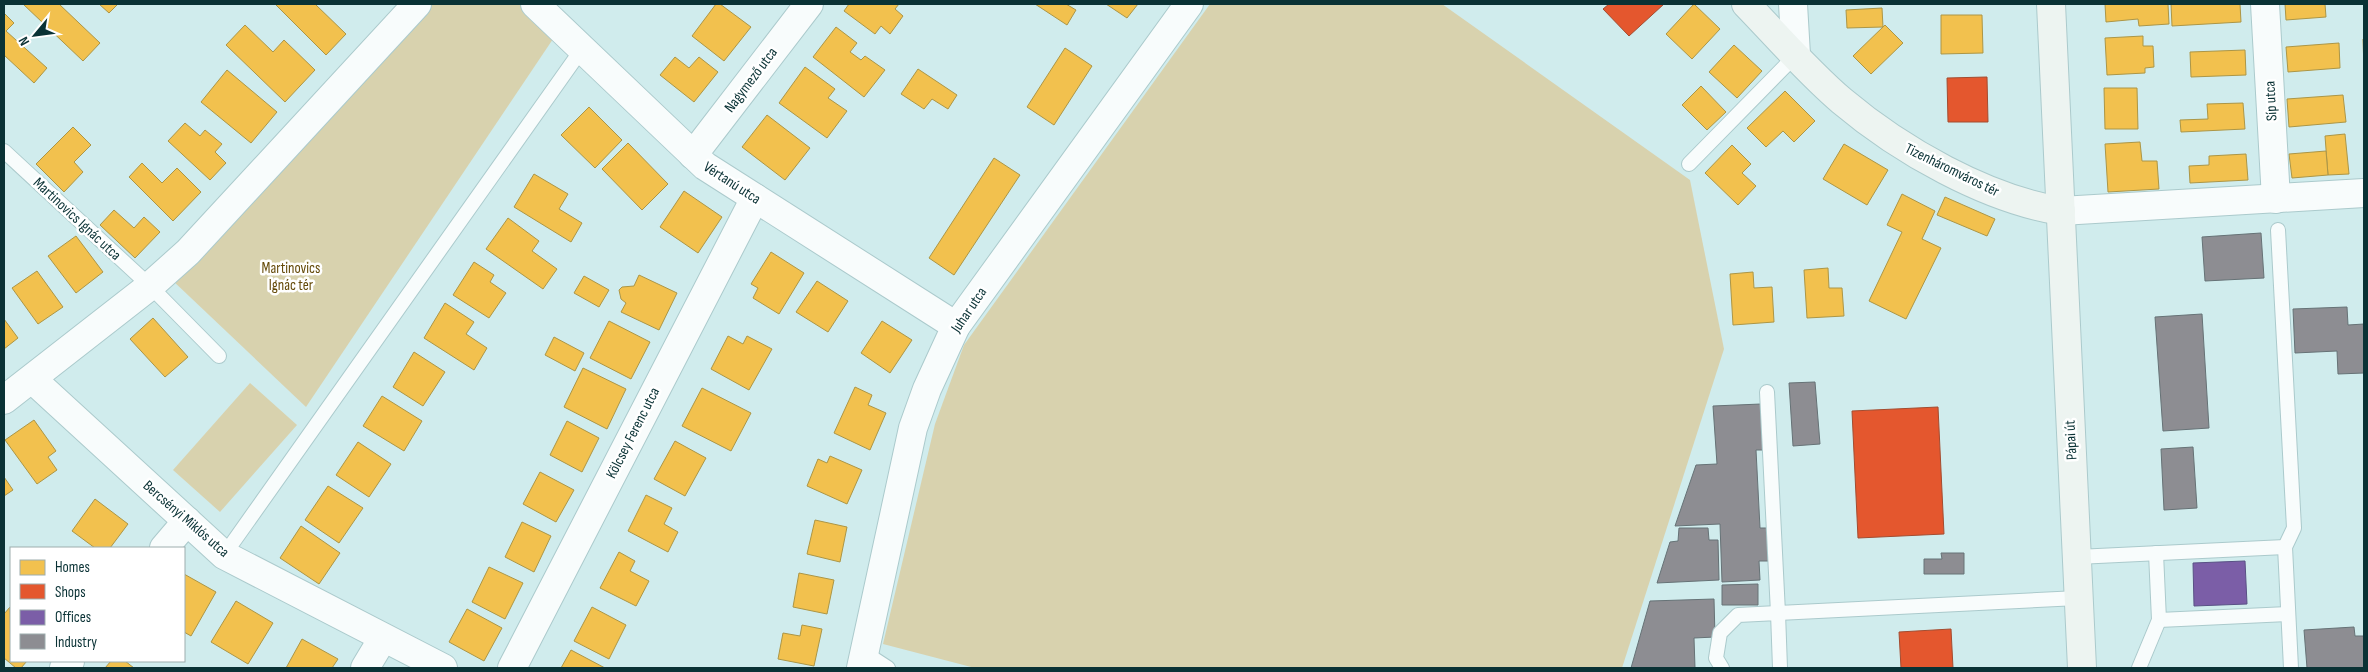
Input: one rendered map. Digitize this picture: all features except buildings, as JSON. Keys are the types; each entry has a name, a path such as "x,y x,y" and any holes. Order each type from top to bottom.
{"main road":[{"name":"Tizenháromváros tér","path":"1746,4 1841,100 1884,134 1930,162 2016,200 2061,211"},
{"name":"Pápai út","path":"2051,4 2082,668"}],"street":[{"path":"4,400 150,286 188,252 417,4"},
{"name":"Vértanú utca","path":"535,4 705,166 956,326"},
{"name":"Nagymező utca","path":"693,156 809,4"},
{"name":"Juhar utca","path":"863,661 913,428 927,389 956,326 1189,4"},
{"path":"1793,4 1796,55"},
{"name":"Síp utca","path":"2265,4 2276,199"},
{"path":"2061,211 2364,193"},
{"name":"Kölcsey Ferenc utca","path":"512,668 755,198"},
{"name":"Bercsényi Miklós utca","path":"32,379 224,555 443,668"},
{"path":"165,547 187,521"},
{"path":"365,668 383,638"}],"lane":[{"path":"224,555 582,49"},
{"path":"1690,164 1796,55"},
{"name":"Martinovics Ignác utca","path":"4,151 150,286 219,356"},
{"path":"2278,230 2294,528 2284,547 2291,668"},
{"path":"1767,392 1780,668"},
{"path":"2077,557 2284,547"},
{"path":"2139,668 2159,620 2156,553"},
{"path":"1722,668 1716,658 1720,633 1738,615 2078,598"},
{"path":"2159,620 2288,614"},
{"path":"863,661 888,668"}],"green space":[{"name":"Martinovics Ignác tér","path":"428,4 520,4 555,36 306,407 171,279"},
{"path":"1210,4 1442,4 1690,180 1724,349 1622,668 975,668 883,644 935,424 964,345"},
{"path":"250,383 297,425 220,512 173,470"}]}
